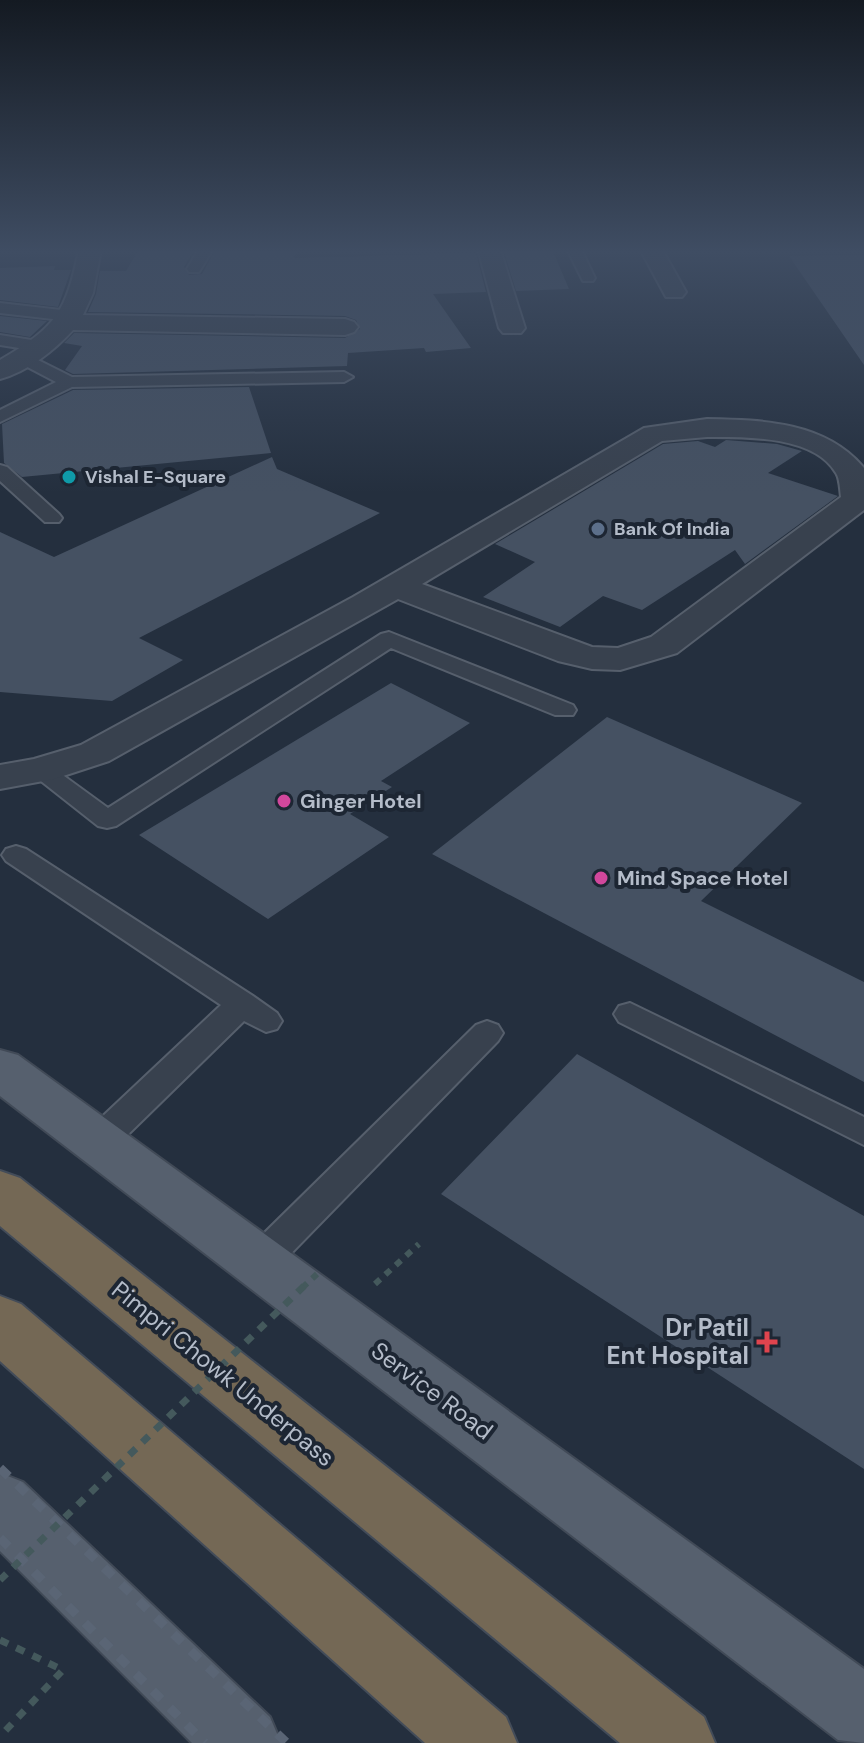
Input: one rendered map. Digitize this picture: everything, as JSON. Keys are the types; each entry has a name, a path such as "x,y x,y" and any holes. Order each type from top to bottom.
{"highway":[{"name":"Pimpri Chowk Underpass","path":"0,1194 678,1743"},
{"path":"0,1323 480,1743"}],"main road":[{"name":"Service Road","path":"0,1069 864,1714"},
{"path":"0,1505 244,1743"}],"street":[{"path":"0,371 55,330"},
{"path":"0,777 40,770 95,753 395,586 654,434 708,427 770,429 824,445 846,460 858,474 860,486 857,500 664,645 645,653 620,659 571,653 395,586"}],"lane":[{"path":"0,340 30,351 69,382"},
{"path":"0,417 69,382 344,377"},
{"path":"0,471 52,518"},
{"path":"40,770 107,820 389,639 564,710"},
{"path":"16,855 254,1013 98,1142"},
{"path":"630,1014 864,1132"},
{"path":"259,1262 487,1033"}],"path":[{"path":"0,1580 317,1274"},
{"path":"0,1640 63,1670 5,1731"}],"building":[{"path":"0,330 37,330 30,337"},
{"path":"358,330 459,330 471,348 348,353 347,366 73,374 65,370 82,346 64,343 74,333 345,338"},
{"path":"840,330 864,330 864,365"},
{"path":"249,387 271,453 22,477 4,463 2,424 73,390"},
{"name":"Bank Of India","path":"726,440 777,444 802,451 768,473 838,496 745,564 735,550 642,610 603,596 560,627 483,597 535,562 495,544 663,444 698,441 715,447"},
{"path":"272,457 277,469 380,513 139,638 183,660 112,701 0,692 0,532 54,557"},
{"name":"Ginger Hotel","path":"391,683 470,723 381,781 392,787 350,814 389,837 268,919 139,835"},
{"name":"Mind Space Hotel","path":"607,717 802,803 701,901 864,982 864,1082 432,854"},
{"name":"Dr Patil Ent Hospital","path":"577,1054 864,1216 864,1469 441,1194"}],"railway":[{"path":"0,1468 287,1743"},
{"path":"0,1538 205,1743"}],"place":[{"name":"Vishal E-Square","path":"69,477"},
{"name":"Bank Of India","path":"598,529"},
{"name":"Ginger Hotel","path":"284,801"},
{"name":"Mind Space Hotel","path":"601,878"},
{"name":"Dr Patil Ent Hospital","path":"767,1342"}]}
